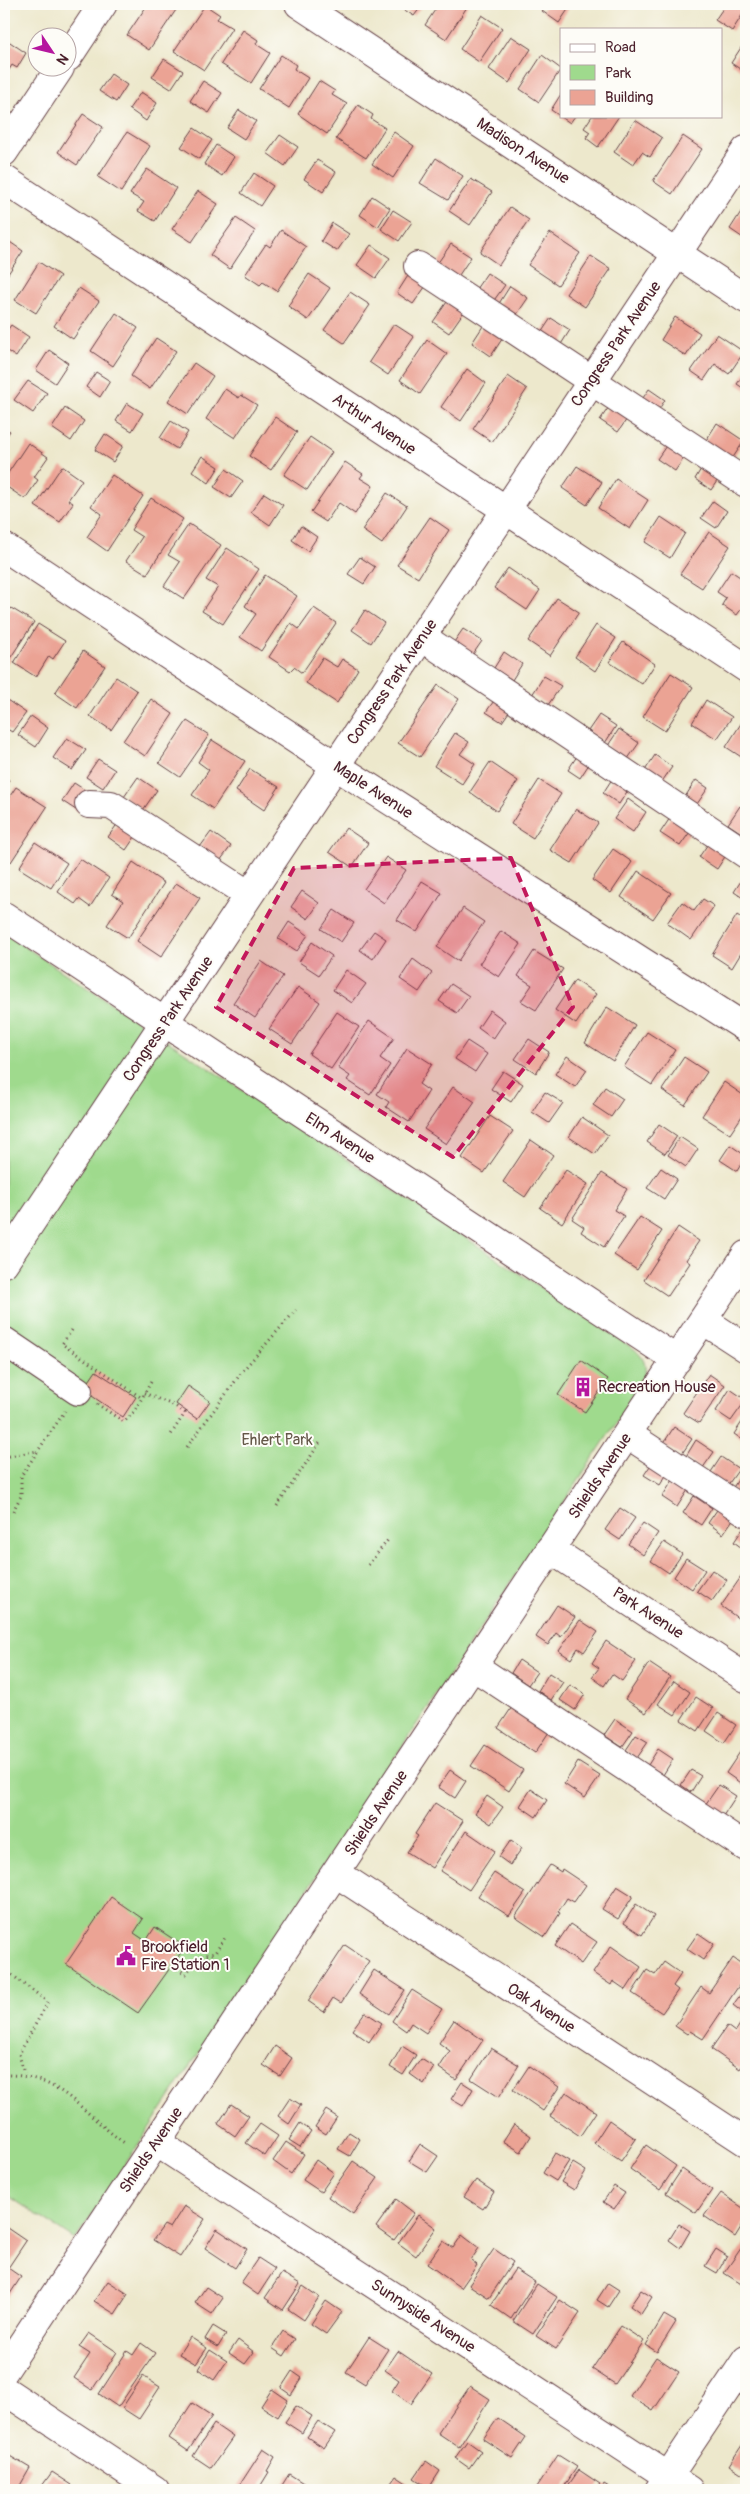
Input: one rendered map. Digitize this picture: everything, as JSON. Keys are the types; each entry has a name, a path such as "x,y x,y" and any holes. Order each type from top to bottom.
{"street":[{"path":"78,42 103,4"},
{"name":"Madison Avenue","path":"298,4 746,299"},
{"path":"4,152 53,78"},
{"name":"Congress Park Avenue","path":"4,1263 166,1023 249,895 746,150"},
{"name":"Arthur Avenue","path":"4,179 746,668"},
{"path":"418,266 746,483"},
{"name":"Maple Avenue","path":"4,547 336,766 746,1028"},
{"path":"422,637 746,854"},
{"path":"90,804 111,805 249,895"},
{"name":"Elm Avenue","path":"4,916 677,1360"},
{"name":"Shields Avenue","path":"4,2370 746,1255"},
{"path":"703,1320 746,1348"},
{"path":"4,1342 78,1391"},
{"path":"627,1434 746,1512"},
{"name":"Park Avenue","path":"550,1549 746,1678"},
{"path":"473,1666 746,1847"},
{"name":"Oak Avenue","path":"336,1873 746,2142"},
{"name":"Sunnyside Avenue","path":"156,2142 672,2486"},
{"path":"672,2486 746,2360"},
{"path":"4,2390 155,2490"}],"path":[{"path":"188,1447 245,1368 296,1310"},
{"path":"72,1330 62,1344 142,1398"},
{"path":"13,1511 21,1496 21,1476 78,1391 124,1422 151,1382"},
{"path":"144,1393 175,1406 185,1413 170,1436"},
{"path":"277,1506 321,1441"},
{"path":"4,1457 38,1451"},
{"path":"368,1565 388,1540"},
{"path":"173,1966 186,1974 198,1957 215,1953 226,1936"},
{"path":"4,1969 48,2002 19,2054 24,2074"},
{"path":"4,2075 24,2074 48,2082 76,2101 90,2116 126,2144"}],"highlighted area":[{"path":"511,858 573,1007 453,1157 216,1007 294,868"}],"green space":[{"name":"Ehlert Park","path":"4,933 634,1349 645,1365 642,1384 75,2240 4,2193"}],"building":[{"path":"148,4 180,4 149,50 127,35"},
{"path":"395,4 423,4 414,16"},
{"path":"439,4 469,4 446,39 425,25"},
{"path":"547,4 571,5 559,23 542,11"},
{"path":"726,4 746,4 746,9 732,31 715,20"},
{"path":"205,5 220,15 217,19 232,28 204,70 174,51"},
{"path":"482,15 502,28 479,62 460,49"},
{"path":"243,30 258,40 256,44 270,53 251,83 221,64"},
{"path":"511,36 531,49 509,83 489,69"},
{"path":"4,38 26,53 17,68 12,65 4,78"},
{"path":"746,40 746,73 731,63"},
{"path":"281,55 296,65 294,69 308,78 289,108 259,89"},
{"path":"542,55 560,68 539,102 520,89"},
{"path":"164,59 183,71 171,89 152,77"},
{"path":"111,74 127,85 116,102 99,91"},
{"path":"203,81 222,93 209,113 190,101"},
{"path":"319,81 335,91 332,95 347,104 327,134 298,114"},
{"path":"141,92 157,103 146,121 129,109"},
{"path":"560,96 560,116 551,110"},
{"path":"358,105 373,115 371,119 385,128 366,158 336,139"},
{"path":"239,110 256,121 244,139 227,128"},
{"path":"83,114 103,127 77,165 58,152"},
{"path":"563,118 574,118 570,123"},
{"path":"591,118 618,118 598,147 586,138 590,132 584,128"},
{"path":"635,120 662,138 650,157 642,152 633,165 614,152"},
{"path":"194,128 212,140 199,159 181,147"},
{"path":"127,132 150,146 121,192 98,177"},
{"path":"394,132 414,146 393,178 372,164"},
{"path":"280,135 298,147 285,166 267,153"},
{"path":"683,136 702,149 672,194 653,181"},
{"path":"216,145 234,157 222,176 204,164"},
{"path":"436,158 463,176 448,200 420,183"},
{"path":"317,160 336,172 323,192 304,179"},
{"path":"147,169 176,188 155,221 138,211 144,202 130,194"},
{"path":"254,173 273,186 260,206 241,193"},
{"path":"471,179 492,192 470,225 449,211"},
{"path":"198,191 218,204 192,242 172,229"},
{"path":"372,196 390,208 378,227 360,215"},
{"path":"746,204 746,240 730,229"},
{"path":"510,207 529,220 499,265 480,252"},
{"path":"393,210 412,222 399,241 381,229"},
{"path":"236,218 255,231 230,269 210,255"},
{"path":"332,223 349,234 337,251 321,241"},
{"path":"281,230 306,247 277,291 263,282 260,285 245,275 266,244 270,247"},
{"path":"550,233 580,253 558,285 528,265"},
{"path":"4,238 23,251 4,280"},
{"path":"451,244 471,257 457,278 437,264"},
{"path":"371,245 390,258 376,278 357,265"},
{"path":"591,256 611,269 585,307 566,294"},
{"path":"39,262 60,276 36,313 15,300"},
{"path":"411,271 428,283 413,304 397,293"},
{"path":"487,273 505,285 492,303 474,292"},
{"path":"309,274 330,288 308,320 288,306"},
{"path":"510,286 528,298 515,317 498,305"},
{"path":"79,288 99,301 73,339 54,326"},
{"path":"350,292 370,305 344,343 324,330"},
{"path":"449,299 465,310 449,333 433,322"},
{"path":"116,313 138,328 113,366 91,351"},
{"path":"675,317 700,333 686,356 661,340"},
{"path":"551,318 570,330 558,349 539,336"},
{"path":"485,323 504,336 491,356 472,343"},
{"path":"394,324 414,337 388,375 369,362"},
{"path":"11,325 29,337 16,357 4,349 4,335"},
{"path":"717,334 744,352 729,374 715,364 704,380 691,371"},
{"path":"156,338 176,351 150,389 131,376"},
{"path":"427,340 447,354 420,394 400,380"},
{"path":"49,350 68,363 55,383 36,370"},
{"path":"194,363 213,376 188,414 168,401"},
{"path":"467,369 486,383 461,421 441,407"},
{"path":"746,371 746,390 737,384"},
{"path":"96,372 110,381 100,397 86,387"},
{"path":"508,376 527,389 492,442 473,429"},
{"path":"28,381 47,393 33,413 14,400"},
{"path":"225,389 239,398 241,395 257,405 235,438 206,419"},
{"path":"649,389 665,400 655,415 639,404"},
{"path":"127,403 143,413 132,431 116,421"},
{"path":"611,404 629,416 618,432 600,420"},
{"path":"65,408 84,421 71,441 52,428"},
{"path":"275,417 297,432 271,470 249,456"},
{"path":"171,421 188,432 177,449 160,438"},
{"path":"717,423 744,441 732,459 705,442"},
{"path":"4,427 10,431 4,440"},
{"path":"105,434 123,446 113,462 95,450"},
{"path":"310,437 332,452 307,490 284,475"},
{"path":"28,443 48,457 34,477 38,480 25,499 4,485 4,479"},
{"path":"668,443 686,455 675,471 657,459"},
{"path":"202,456 219,467 209,483 192,471"},
{"path":"345,462 363,474 360,478 373,486 355,514 339,503 326,522 311,512"},
{"path":"704,464 721,475 711,490 695,479"},
{"path":"62,466 82,480 68,500 73,503 60,522 35,506"},
{"path":"577,466 602,482 587,505 562,488"},
{"path":"226,469 243,481 231,498 214,487"},
{"path":"112,475 143,496 107,551 87,537 102,514 91,506"},
{"path":"616,479 648,500 630,529 598,508"},
{"path":"264,493 283,505 270,525 251,512"},
{"path":"387,493 407,506 382,544 362,530"},
{"path":"151,498 183,519 147,574 126,561 142,537 131,530"},
{"path":"713,501 727,511 716,528 701,518"},
{"path":"430,517 449,530 418,578 397,565"},
{"path":"661,517 685,533 670,558 645,542"},
{"path":"189,524 221,545 184,599 164,586 180,562 168,555"},
{"path":"301,526 317,537 308,551 292,540"},
{"path":"709,532 730,546 702,588 680,574"},
{"path":"227,548 259,569 223,624 202,611 218,587 206,580"},
{"path":"360,557 375,567 364,584 348,574"},
{"path":"508,568 540,590 527,610 494,588"},
{"path":"731,571 746,581 746,611 742,608 737,615 722,605 726,598 717,592"},
{"path":"265,575 297,596 261,651 240,637 256,614 245,606"},
{"path":"557,598 579,612 550,656 528,641"},
{"path":"11,608 34,622 7,663 4,661 4,619"},
{"path":"314,608 336,623 302,673 294,667 290,671 269,657 291,623 299,629"},
{"path":"365,610 384,623 371,643 352,630"},
{"path":"38,624 65,641 53,659 49,656 36,677 14,663"},
{"path":"596,625 616,638 595,671 575,657"},
{"path":"463,629 482,641 471,657 452,645"},
{"path":"623,642 655,664 642,684 609,662"},
{"path":"83,651 105,666 77,708 55,693"},
{"path":"504,652 522,664 512,680 494,668"},
{"path":"322,658 337,667 342,659 358,669 337,703 306,683"},
{"path":"671,673 693,687 665,731 643,717"},
{"path":"544,676 561,686 548,705 532,695"},
{"path":"116,677 137,691 111,730 90,716"},
{"path":"438,685 459,699 420,757 398,743"},
{"path":"496,698 511,709 502,722 486,712"},
{"path":"151,699 173,714 145,756 123,741"},
{"path":"7,700 26,713 12,732 4,727 4,705"},
{"path":"706,700 732,717 717,739 692,723"},
{"path":"599,715 616,726 605,743 588,731"},
{"path":"31,716 48,728 36,747 18,735"},
{"path":"187,721 209,735 180,777 159,763"},
{"path":"742,722 746,725 746,760 726,747"},
{"path":"619,729 639,743 627,760 607,747"},
{"path":"455,733 469,742 460,754 475,764 462,784 434,766"},
{"path":"67,738 86,750 72,770 53,758"},
{"path":"212,740 245,761 213,809 192,795 209,770 198,762"},
{"path":"579,753 591,761 580,778 568,770"},
{"path":"655,755 672,767 661,783 644,772"},
{"path":"98,759 115,770 103,788 86,777"},
{"path":"490,762 518,781 497,811 470,792"},
{"path":"250,769 279,787 264,810 236,791"},
{"path":"4,776 9,780 4,789"},
{"path":"614,776 630,787 619,804 603,793"},
{"path":"138,777 157,790 143,810 124,797"},
{"path":"539,780 561,794 533,838 511,824"},
{"path":"696,780 708,788 697,804 685,797"},
{"path":"74,783 91,794 79,812 62,801"},
{"path":"16,787 47,807 11,862 4,857 4,829 6,825 4,824 4,805"},
{"path":"628,799 646,812 633,832 614,819"},
{"path":"740,806 746,810 746,836 728,824"},
{"path":"576,809 598,823 572,863 550,850"},
{"path":"672,815 692,829 680,846 660,833"},
{"path":"121,819 139,831 126,850 108,837"},
{"path":"346,828 368,843 352,867 329,852"},
{"path":"211,832 231,846 220,861 200,847"},
{"path":"710,841 728,852 717,869 699,857"},
{"path":"35,842 67,863 51,888 19,868"},
{"path":"613,849 632,862 611,893 592,880"},
{"path":"386,857 406,870 384,903 364,889"},
{"path":"80,859 109,878 90,907 79,899 75,904 58,892"},
{"path":"133,862 164,883 128,938 107,925 123,901 112,894"},
{"path":"638,871 671,893 653,919 621,897"},
{"path":"746,873 746,900 734,892"},
{"path":"422,881 442,893 417,932 397,920"},
{"path":"176,883 200,898 161,957 137,941"},
{"path":"302,891 319,903 308,919 291,907"},
{"path":"703,899 714,906 691,940 667,923 682,902 694,911"},
{"path":"463,908 484,922 458,961 437,947"},
{"path":"334,910 354,923 341,942 321,929"},
{"path":"737,915 746,921 746,945 732,968 712,955"},
{"path":"289,922 308,935 297,951 278,939"},
{"path":"374,931 386,939 373,959 360,950"},
{"path":"501,931 521,944 499,977 479,964"},
{"path":"312,942 332,956 319,975 299,962"},
{"path":"534,951 563,969 536,1010 521,1001 532,985 518,976"},
{"path":"413,959 432,973 419,992 400,979"},
{"path":"261,961 283,976 255,1018 233,1003"},
{"path":"346,970 366,984 352,1003 333,990"},
{"path":"575,980 596,994 576,1024 555,1010"},
{"path":"451,984 469,996 457,1013 439,1001"},
{"path":"298,987 320,1002 292,1044 269,1029"},
{"path":"607,1007 635,1025 613,1061 585,1043"},
{"path":"490,1010 505,1021 493,1039 478,1028"},
{"path":"337,1012 359,1027 331,1069 309,1054"},
{"path":"369,1021 394,1038 380,1058 390,1065 370,1095 347,1080 350,1076 338,1068"},
{"path":"647,1032 675,1050 652,1085 624,1067"},
{"path":"529,1039 549,1052 536,1073 515,1059"},
{"path":"467,1041 487,1054 475,1072 455,1059"},
{"path":"407,1048 432,1064 419,1084 429,1091 409,1122 386,1107 389,1102 377,1094"},
{"path":"567,1056 587,1070 575,1087 555,1074"},
{"path":"684,1057 707,1072 685,1105 662,1090"},
{"path":"503,1071 523,1084 511,1102 491,1089"},
{"path":"724,1082 746,1097 746,1110 730,1134 702,1116"},
{"path":"453,1087 475,1102 446,1144 424,1129"},
{"path":"605,1087 623,1099 611,1117 593,1105"},
{"path":"545,1092 563,1103 549,1123 532,1112"},
{"path":"490,1116 513,1131 484,1173 462,1158"},
{"path":"582,1117 608,1135 595,1154 569,1137"},
{"path":"659,1124 677,1136 665,1154 647,1142"},
{"path":"680,1137 698,1149 686,1167 668,1155"},
{"path":"531,1140 553,1155 525,1197 503,1182"},
{"path":"730,1145 746,1156 737,1171 720,1160"},
{"path":"661,1168 677,1179 664,1199 647,1188"},
{"path":"566,1170 588,1184 562,1223 540,1208"},
{"path":"602,1173 627,1189 614,1210 624,1216 604,1247 581,1232 584,1227 572,1219"},
{"path":"640,1217 662,1231 637,1270 614,1255"},
{"path":"678,1227 699,1241 686,1260 690,1263 668,1296 644,1280"},
{"name":"Recreation House","path":"581,1360 608,1379 585,1412 558,1395"},
{"path":"96,1371 136,1397 123,1417 83,1390"},
{"path":"709,1374 725,1385 699,1423 683,1413"},
{"path":"188,1386 210,1401 197,1419 176,1404"},
{"path":"730,1389 746,1400 731,1421 716,1411"},
{"path":"746,1416 746,1442 734,1434"},
{"path":"674,1427 692,1439 681,1455 663,1444"},
{"path":"696,1440 714,1452 702,1469 685,1458"},
{"path":"721,1457 739,1469 727,1486 709,1475"},
{"path":"652,1463 667,1474 660,1485 644,1475"},
{"path":"743,1472 746,1474 746,1499 732,1489"},
{"path":"673,1480 688,1490 677,1507 662,1497"},
{"path":"694,1496 712,1508 701,1525 683,1513"},
{"path":"719,1507 734,1518 723,1534 708,1523"},
{"path":"620,1508 635,1518 620,1540 605,1530"},
{"path":"643,1523 658,1533 643,1555 628,1544"},
{"path":"744,1527 746,1529 746,1551 734,1542"},
{"path":"664,1542 682,1554 669,1573 651,1561"},
{"path":"686,1558 705,1570 692,1589 674,1577"},
{"path":"712,1570 727,1580 712,1601 697,1591"},
{"path":"743,1574 746,1577 746,1608 739,1619 721,1606"},
{"path":"557,1605 575,1617 561,1637 556,1633 548,1645 536,1637"},
{"path":"580,1620 598,1632 584,1652 578,1648 571,1659 559,1651"},
{"path":"606,1641 636,1661 622,1681 612,1674 604,1686 592,1677 599,1668 592,1663"},
{"path":"519,1660 537,1672 528,1685 511,1673"},
{"path":"649,1663 670,1677 646,1713 625,1699"},
{"path":"549,1673 563,1682 551,1700 538,1691"},
{"path":"674,1681 690,1692 675,1715 658,1704"},
{"path":"570,1685 585,1694 575,1710 560,1700"},
{"path":"696,1697 713,1708 698,1731 681,1720"},
{"path":"512,1707 549,1732 535,1753 498,1728"},
{"path":"718,1713 736,1725 724,1743 706,1731"},
{"path":"615,1719 633,1731 622,1747 604,1735"},
{"path":"636,1735 648,1742 637,1758 626,1750"},
{"path":"746,1743 746,1787 726,1773"},
{"path":"485,1745 523,1770 509,1791 471,1766"},
{"path":"658,1749 673,1759 663,1775 648,1765"},
{"path":"578,1762 600,1776 585,1798 564,1784"},
{"path":"450,1770 466,1781 455,1798 438,1787"},
{"path":"691,1770 701,1776 691,1792 681,1785"},
{"path":"719,1785 736,1796 723,1816 705,1805"},
{"path":"531,1789 547,1800 536,1817 520,1806"},
{"path":"487,1796 503,1807 491,1824 475,1813"},
{"path":"435,1803 463,1821 432,1868 407,1852 418,1836 415,1834"},
{"path":"466,1831 495,1851 469,1890 440,1871"},
{"path":"511,1840 522,1848 510,1865 499,1857"},
{"path":"550,1865 561,1872 562,1869 586,1885 574,1902 567,1898 545,1937 515,1917"},
{"path":"494,1873 525,1893 509,1916 478,1896"},
{"path":"617,1886 633,1896 618,1919 602,1909"},
{"name":"Brookfield Fire Station 1","path":"111,1897 143,1919 134,1933 146,1941 155,1927 185,1947 138,2013 66,1964"},
{"path":"636,1904 654,1916 642,1935 624,1923"},
{"path":"570,1924 597,1942 581,1964 555,1946"},
{"path":"698,1933 714,1944 703,1960 687,1949"},
{"path":"345,1945 369,1961 341,2003 333,1998 324,2012 308,2001"},
{"path":"611,1946 641,1967 626,1990 613,1981 611,1985 593,1973"},
{"path":"733,1958 746,1967 746,1975 703,2039 690,2031 687,2034 675,2026 701,1987 709,1993"},
{"path":"664,1962 681,1974 673,1986 678,1990 662,2013 632,1993 647,1970 655,1975"},
{"path":"374,1970 405,1990 389,2014 359,1994"},
{"path":"746,1987 746,2015 733,2005"},
{"path":"412,1990 442,2009 426,2033 411,2023 406,2031 392,2021"},
{"path":"365,2012 382,2023 369,2042 352,2030"},
{"path":"454,2020 483,2040 456,2080 439,2068 450,2051 439,2043"},
{"path":"743,2020 746,2022 746,2060 740,2069 711,2049 727,2026 735,2032"},
{"path":"275,2046 292,2058 280,2076 263,2065"},
{"path":"402,2046 416,2055 403,2075 390,2067"},
{"path":"491,2048 519,2065 499,2097 471,2079"},
{"path":"421,2059 434,2067 424,2084 410,2074"},
{"path":"529,2066 559,2087 543,2111 513,2090"},
{"path":"462,2082 473,2089 463,2106 451,2099"},
{"path":"566,2092 596,2112 580,2136 550,2116"},
{"path":"290,2098 301,2105 289,2124 278,2116"},
{"path":"231,2104 249,2116 235,2136 218,2124"},
{"path":"326,2110 337,2117 326,2134 315,2127"},
{"path":"609,2120 636,2139 621,2161 594,2143"},
{"path":"300,2123 311,2131 300,2147 289,2140"},
{"path":"260,2124 278,2136 265,2156 246,2143"},
{"path":"514,2124 531,2136 521,2152 503,2141"},
{"path":"349,2132 360,2139 350,2156 338,2149"},
{"path":"286,2142 304,2154 291,2174 273,2161"},
{"path":"420,2144 438,2156 427,2172 409,2161"},
{"path":"646,2145 676,2166 660,2190 630,2169"},
{"path":"555,2153 569,2161 556,2181 543,2173"},
{"path":"316,2160 334,2173 321,2192 303,2180"},
{"path":"353,2161 378,2178 353,2214 328,2197"},
{"path":"573,2163 586,2171 574,2190 561,2182"},
{"path":"682,2169 712,2190 696,2213 666,2193"},
{"path":"476,2180 494,2192 483,2209 464,2197"},
{"path":"614,2186 625,2193 614,2209 603,2202"},
{"path":"721,2193 746,2210 746,2219 735,2237 704,2216"},
{"path":"396,2199 414,2213 394,2240 376,2227"},
{"path":"184,2206 205,2219 180,2257 153,2240 164,2225 170,2228"},
{"path":"418,2215 436,2228 416,2256 398,2243"},
{"path":"679,2224 690,2231 680,2248 669,2240"},
{"path":"7,2228 26,2241 8,2268 21,2277 4,2303 4,2232"},
{"path":"217,2229 247,2249 235,2268 205,2248"},
{"path":"462,2235 479,2248 471,2260 477,2265 461,2288 427,2264 443,2241 453,2248"},
{"path":"746,2241 746,2287 724,2273"},
{"path":"494,2249 513,2262 489,2298 469,2285"},
{"path":"716,2249 727,2256 717,2273 705,2266"},
{"path":"258,2258 275,2269 258,2295 241,2283"},
{"path":"515,2269 535,2282 511,2319 491,2305"},
{"path":"282,2273 300,2284 283,2310 265,2298"},
{"path":"108,2281 128,2294 115,2314 94,2301"},
{"path":"608,2283 619,2290 608,2307 597,2300"},
{"path":"537,2284 557,2297 533,2334 513,2321"},
{"path":"303,2286 319,2297 304,2320 288,2309"},
{"path":"206,2287 223,2298 212,2314 195,2303"},
{"path":"641,2290 652,2297 641,2314 630,2306"},
{"path":"560,2300 580,2313 556,2349 536,2336"},
{"path":"326,2301 342,2312 326,2334 311,2324"},
{"path":"664,2315 676,2322 657,2352 646,2345"},
{"path":"213,2326 226,2334 218,2347 205,2339"},
{"path":"621,2326 644,2341 615,2384 592,2369"},
{"path":"283,2331 295,2339 284,2356 272,2348"},
{"path":"89,2333 117,2352 92,2390 74,2378 90,2354 79,2347"},
{"path":"190,2337 207,2348 196,2364 179,2354"},
{"path":"369,2337 388,2349 365,2384 346,2372"},
{"path":"238,2340 254,2352 245,2364 229,2353"},
{"path":"141,2343 155,2353 118,2407 99,2394 127,2351 133,2355"},
{"path":"210,2350 227,2361 214,2380 198,2369"},
{"path":"398,2351 432,2374 411,2404 392,2391 399,2380 385,2370"},
{"path":"656,2357 679,2372 653,2411 630,2396"},
{"path":"292,2371 302,2378 291,2395 281,2388"},
{"path":"143,2376 160,2387 139,2419 122,2408"},
{"path":"470,2386 490,2399 459,2447 438,2433"},
{"path":"272,2389 288,2400 278,2417 261,2406"},
{"path":"192,2403 212,2416 188,2451 169,2438"},
{"path":"296,2406 312,2416 302,2433 285,2422"},
{"path":"498,2418 526,2437 512,2458 483,2439"},
{"path":"318,2421 335,2432 324,2448 307,2437"},
{"path":"214,2424 233,2437 211,2468 193,2456"},
{"path":"746,2439 746,2476 729,2465"},
{"path":"467,2441 481,2451 469,2468 455,2458"},
{"path":"263,2449 275,2457 267,2471 269,2472 258,2490 245,2490 239,2486"},
{"path":"8,2455 30,2468 18,2489 4,2480 4,2462"},
{"path":"558,2455 577,2467 562,2490 535,2490"},
{"path":"426,2461 440,2471 429,2488 414,2478"},
{"path":"579,2470 600,2484 595,2490 565,2490"},
{"path":"52,2472 72,2485 69,2490 39,2490"},
{"path":"289,2474 308,2486 305,2490 279,2490"},
{"path":"396,2476 414,2488 413,2490 386,2490"},
{"path":"604,2484 614,2490 600,2490"}],"place":[{"name":"Recreation House","path":"583,1387"},
{"name":"Brookfield Fire Station 1","path":"126,1956"}]}
